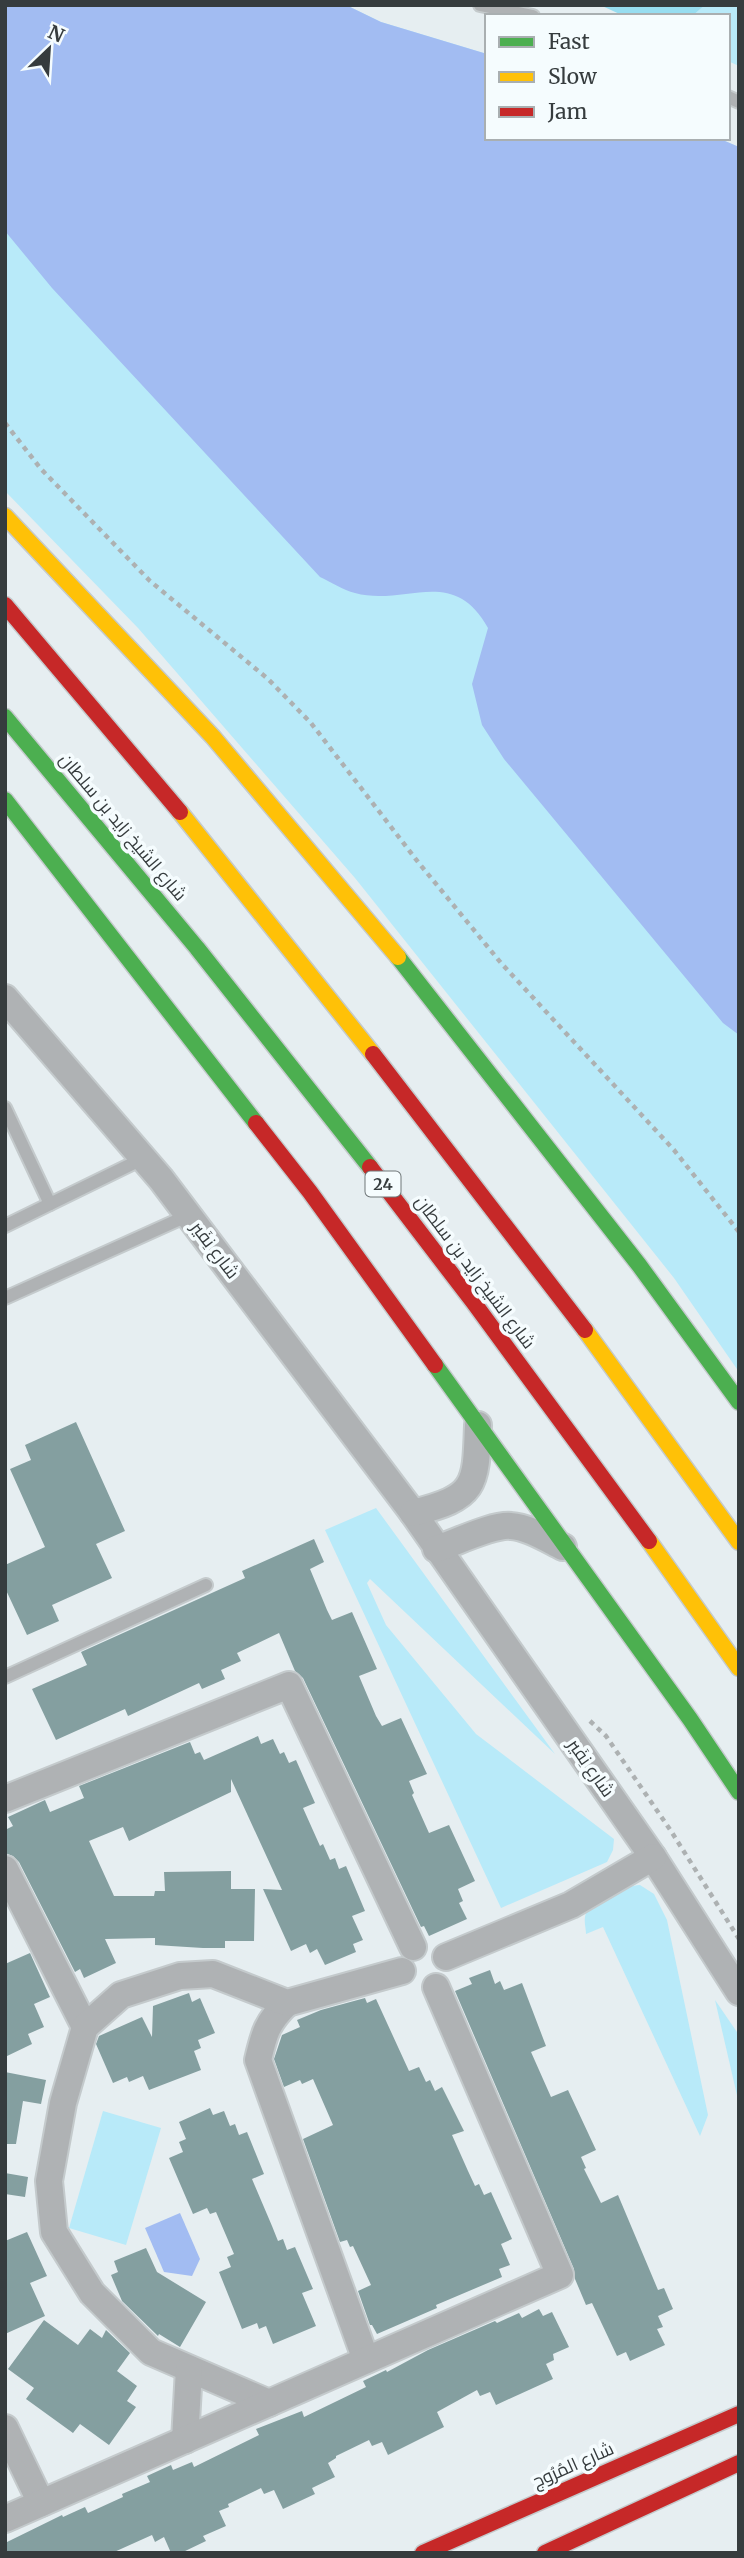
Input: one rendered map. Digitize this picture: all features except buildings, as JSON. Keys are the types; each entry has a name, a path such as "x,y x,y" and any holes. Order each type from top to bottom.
{"main road":[{"path":"5,516 213,737 365,916 639,1265 739,1402"},
{"path":"5,605 179,811 358,1034 533,1260 739,1542"},
{"name":"شارع الشيخ زايد بن سلطان","path":"5,717 129,863 332,1116 496,1331 648,1538 739,1668"},
{"path":"5,800 310,1192 690,1719 739,1792"},
{"name":"شارع المُرُوج","path":"423,2553 737,2411"},
{"path":"545,2553 739,2463"}],"street":[{"name":"شارع نِفَير","path":"5,998 144,1158 413,1513 653,1857 739,1992"},
{"path":"413,1513 448,1504 463,1494 473,1480 477,1462 478,1424"},
{"path":"436,1549 495,1527 510,1525 568,1549"},
{"path":"5,1799 289,1685 408,1959 404,1978 422,1990 436,1987 445,1977 446,1957 431,1945 425,1944 408,1959 287,2003 273,2016 264,2033 258,2060 366,2361"},
{"path":"446,1957 571,1905 653,1857"},
{"path":"5,1869 85,2026"},
{"path":"269,2403 151,2352 92,2293 54,2232 48,2181 63,2103 85,2026 121,1995 180,1976 213,1974 287,2003"},
{"path":"5,2519 560,2276 436,1987"},
{"path":"185,2440 190,2369"},
{"path":"5,2428 41,2503"}],"lane":[{"path":"480,5 523,14"},
{"path":"5,1108 50,1204"},
{"path":"5,1226 144,1158"},
{"path":"5,1298 189,1215"},
{"path":"5,1677 206,1585"}],"path":[{"path":"5,423 41,469 150,581 268,679 311,723 418,862 501,963 674,1150 739,1232"}],"shaded area":[{"path":"5,5 346,5 381,22 485,53 485,140 723,140 739,147 739,1372 674,1278 355,878 138,628 5,491"},
{"path":"5,5 346,5 381,22 485,53 485,140 723,140 739,147 739,1035 723,1023 504,759 482,725 472,684 488,628 474,609 459,598 444,592 374,596 351,592 320,577 52,288 5,231"},
{"path":"600,5 705,5 694,14 620,14"},
{"path":"705,5 739,5 739,66 730,62 730,14 694,14"},
{"path":"376,1508 555,1754 370,1579 367,1583 386,1625 476,1734 614,1839 613,1850 607,1862 501,1908 325,1530"},
{"path":"640,1885 654,1894 667,1920 708,2115 700,2136 603,1927 586,1934 585,1917 592,1905 617,1891"},
{"path":"715,2000 739,2035 739,2104"},
{"path":"103,2111 161,2128 126,2245 69,2228"},
{"path":"180,2213 200,2259 192,2276 164,2272 145,2228"}],"traffic: fast":[{"path":"5,717 197,948 370,1167"},
{"path":"5,800 256,1123"},
{"path":"398,957 639,1265 739,1402"},
{"path":"435,1365 690,1719 739,1792"}],"traffic: slow":[{"path":"5,516 213,737 398,957"},
{"path":"180,812 373,1054"},
{"path":"585,1330 739,1542"},
{"path":"649,1541 739,1668"}],"traffic: jam":[{"path":"5,605 180,812"},
{"path":"373,1054 585,1330"},
{"path":"256,1123 310,1192 435,1365"},
{"path":"370,1167 649,1541"},
{"path":"423,2553 739,2414"},
{"path":"545,2553 739,2463"}]}
